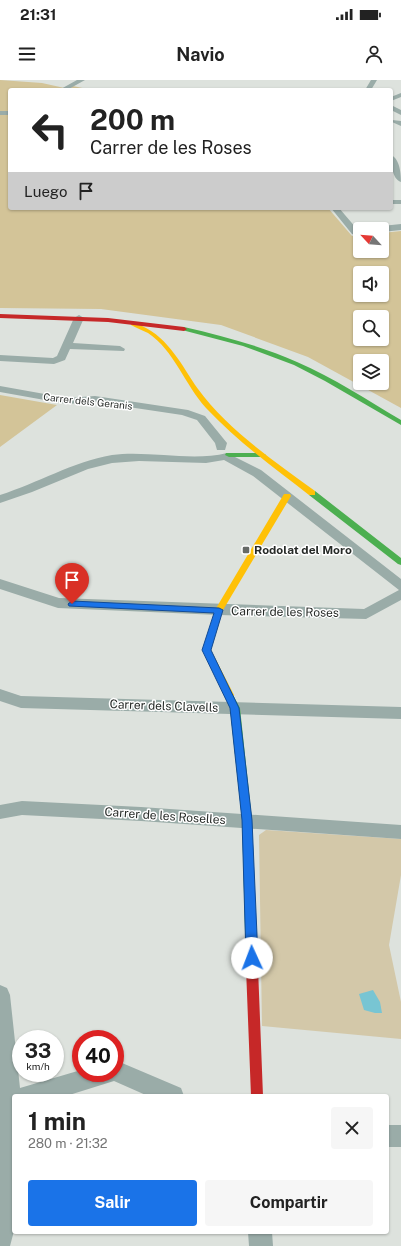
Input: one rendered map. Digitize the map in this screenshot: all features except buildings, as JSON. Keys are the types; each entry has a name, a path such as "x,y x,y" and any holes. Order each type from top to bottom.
{"main road":[{"path":"0,316 123,320 166,326 178,332 178,335"},
{"path":"123,320 141,328 156,338 168,350 207,405 228,427 401,562"},
{"path":"156,338 155,332 166,326"},
{"path":"156,338 178,335 210,334 256,348 300,366 401,423"},
{"path":"168,350 170,343 178,335"},
{"path":"225,453 230,444 228,427"},
{"path":"225,453 248,444"},
{"path":"225,453 262,455"},
{"path":"257,1094 247,820 235,708 207,650 219,610 287,496"}],"street":[{"path":"69,80 80,81"},
{"path":"66,88 80,81"},
{"path":"393,162 401,180"},
{"path":"337,210 353,230"},
{"path":"389,228 401,227"},
{"path":"0,358 54,361 61,358 79,318"},
{"path":"66,346 120,349"},
{"name":"Carrer dels Geranis","path":"0,390 67,400 95,399 184,412 201,418 225,453"},
{"path":"0,499 22,493 88,465 113,459 196,458 225,453 258,473 401,586"},
{"name":"Carrer de les Roses","path":"0,584 58,603 219,610 366,614 401,594"},
{"name":"Carrer dels Clavells","path":"0,695 21,702 401,713"},
{"name":"Carrer de les Roselles","path":"0,812 22,808 247,820 401,832"},
{"path":"0,995 17,1094"},
{"path":"124,1075 168,1094"},
{"path":"36,1094 78,1082"},
{"path":"389,1136 401,1136"},
{"path":"0,1241 9,1202 12,1168"},
{"path":"260,1234 261,1246"}],"shaded area":[{"path":"0,80 42,83 64,88 8,88 8,210 330,210 353,236 353,258 389,258 389,232 401,231 401,408 368,390 389,390 389,354 353,354 353,382 308,357 221,325 101,309 0,308"},
{"path":"73,86 82,88 70,88"},
{"path":"0,395 57,405 0,447"},
{"path":"266,830 401,839 401,875 389,945 401,1002 401,1039 262,1026 259,835"}],"water":[{"path":"373,990 380,1002 382,1013 364,1010 359,994"}],"traffic: fast":[{"path":"184,329 245,344 296,364 312,371 401,423"},
{"path":"229,455 262,455"},
{"path":"312,493 401,562"},
{"path":"229,695 235,708 247,820 252,968"}],"traffic: slow":[{"path":"133,324 150,332 158,339 173,357 201,398 220,418 258,452 312,493"},
{"path":"229,695 207,650 219,610 287,496"}],"traffic: jam":[{"path":"0,316 108,320 184,329"},
{"path":"252,968 257,1094"}],"place":[{"name":"Rodolat del Moro","path":"246,550"}],"route":[{"path":"72,604 219,610 207,650 235,708 247,820 252,958"}]}
